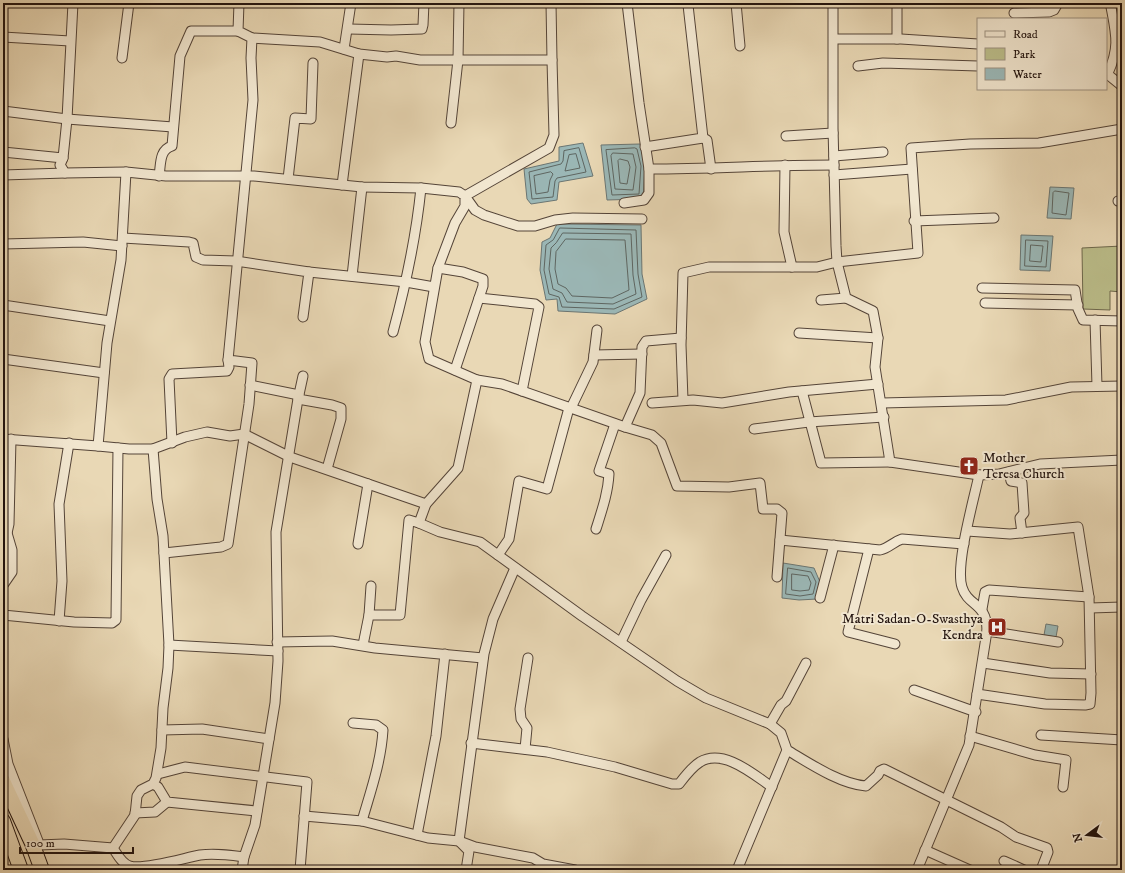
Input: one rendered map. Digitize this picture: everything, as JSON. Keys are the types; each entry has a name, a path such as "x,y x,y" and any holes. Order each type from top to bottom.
{"highway":[{"path":"3,781 36,844 42,870"},
{"path":"3,821 21,870"}],"street":[{"path":"65,173 60,165 63,158 67,118 73,3"},
{"path":"122,58 129,3"},
{"path":"238,31 239,3"},
{"path":"344,49 351,3"},
{"path":"348,29 422,29 424,3"},
{"path":"451,123 458,60 459,3"},
{"path":"551,3 554,135 549,148 466,196 464,206 455,222 438,268 425,342 429,359 477,380 502,384 615,424 652,435 661,443 677,486 729,487 760,483 763,510 777,509 782,513 777,577"},
{"path":"624,203 644,200 649,193 649,169 627,3"},
{"path":"736,3 740,46"},
{"path":"833,3 833,133 837,262 846,298"},
{"path":"897,3 897,39"},
{"path":"1013,3 1014,16 1049,12 1054,10 1058,3"},
{"path":"688,5 703,138"},
{"path":"1111,7 1116,49 1115,58 1107,73 1122,86"},
{"path":"159,176 162,153 166,148 172,146 180,56 191,31 238,31 252,38 320,42 359,54 420,60 552,60"},
{"path":"3,38 70,41"},
{"path":"172,443 169,378 172,374 227,371 229,367 228,360 236,262 253,100 251,58 252,38"},
{"path":"834,39 897,39 977,44"},
{"path":"342,184 359,54"},
{"path":"288,179 295,118 311,119 313,63"},
{"path":"858,66 884,63 977,66"},
{"path":"3,111 173,127"},
{"path":"683,400 683,273 709,267 818,267 837,262 918,253 914,221 912,148 970,144 1039,143 1122,129"},
{"path":"786,136 833,133"},
{"path":"645,147 703,138 707,140 709,144 711,169"},
{"path":"3,152 63,158"},
{"path":"649,169 711,169 785,165 834,161 883,152"},
{"path":"785,165 784,232 792,268"},
{"path":"834,175 912,169"},
{"path":"3,175 126,172 159,176 246,176 362,187 421,188 459,192 466,196 476,210 484,215 518,226 536,226 555,220 573,218 642,219"},
{"path":"98,446 110,321 122,242 126,172"},
{"path":"352,276 362,187"},
{"path":"393,332 406,282 418,225 421,188"},
{"path":"914,221 994,218"},
{"path":"3,244 84,242 193,243 196,257 203,260 236,262 309,272 406,282 434,287"},
{"path":"438,268 463,272 483,279 483,286 455,370"},
{"path":"303,317 309,272"},
{"path":"982,288 1075,290 1083,320 1122,321"},
{"path":"479,298 535,304 539,307 522,391"},
{"path":"821,300 846,298 874,311 878,338 875,368 882,403 890,462"},
{"path":"985,302 1078,305"},
{"path":"3,305 110,321"},
{"path":"1095,320 1097,386"},
{"path":"498,555 509,539 519,481 547,489 570,408 594,355 597,330"},
{"path":"800,333 878,338"},
{"path":"625,427 640,393 642,347 646,341 682,338"},
{"path":"594,355 642,354"},
{"path":"3,358 104,373"},
{"path":"164,553 228,544 249,404 252,363 228,360"},
{"path":"242,870 244,857 255,825 275,703 278,652 276,532 303,376"},
{"path":"419,522 426,504 458,468 477,380"},
{"path":"652,402 683,400 722,403 802,391 878,384"},
{"path":"250,385 341,408 341,419 327,469"},
{"path":"882,403 943,402 991,399 1006,400 1071,387 1122,386"},
{"path":"802,391 821,463 890,462 979,475 1009,472 1040,464 1122,460"},
{"path":"754,429 809,422 884,417"},
{"path":"596,529 608,486 609,474 599,471 615,424"},
{"path":"3,585 12,572 12,550 5,536 9,524 7,439 118,448 153,449 185,437 207,432 230,436 244,434 290,457 426,504"},
{"path":"59,621 62,581 59,504 69,443"},
{"path":"3,615 59,621 112,623 116,620 118,448"},
{"path":"114,848 135,813 138,796 141,790 153,784 158,774 169,645 164,553 153,449"},
{"path":"1009,472 1011,480 1022,483 1024,513 1020,518 1022,533"},
{"path":"917,870 966,754 976,712 987,631 986,616 982,609 968,598 962,587 961,563 979,475"},
{"path":"358,544 368,484"},
{"path":"369,615 400,615 409,520 419,522 440,532 480,542 620,642 706,698 770,724 781,733 787,750 816,767 858,786 866,786 871,783 880,771 884,769 1000,827 1016,837 1048,848 1048,852 1040,870"},
{"path":"967,531 1022,533 1078,527 1090,608 1090,704 1045,704 978,694"},
{"path":"780,540 869,549 887,548 894,541 902,539 964,544"},
{"path":"820,598 834,545"},
{"path":"869,549 848,632 895,644"},
{"path":"620,642 666,555"},
{"path":"459,841 470,767 471,743 483,658 493,619 515,568"},
{"path":"363,646 369,615 371,586"},
{"path":"982,609 985,592 989,590 1089,597"},
{"path":"1090,608 1122,607"},
{"path":"987,631 1058,642"},
{"path":"277,642 314,640 375,648 483,658"},
{"path":"169,645 278,652"},
{"path":"417,835 436,736 445,654"},
{"path":"525,749 527,728 521,719 520,709 528,658"},
{"path":"770,724 781,705 786,701 806,663"},
{"path":"983,663 1050,673 1091,674"},
{"path":"914,690 976,712"},
{"path":"353,723 376,725 383,730 382,748 377,775 362,821"},
{"path":"162,730 202,729 269,739"},
{"path":"1041,735 1122,740"},
{"path":"970,736 1035,755 1066,760 1063,787"},
{"path":"3,740 8,764 36,844 49,870"},
{"path":"471,743 547,752 615,768 672,784 679,784 701,761 714,758 736,764 772,787"},
{"path":"737,870 787,750"},
{"path":"158,774 186,767 307,782 300,870"},
{"path":"153,784 158,787 167,802"},
{"path":"135,813 155,812 167,802 257,811"},
{"path":"304,816 362,821 428,838 459,841 475,847 533,858 543,867 575,870"},
{"path":"459,841 469,851 466,870"},
{"path":"36,844 64,844 114,848"},
{"path":"114,848 125,864 130,866 153,867 202,855 221,854 244,857"},
{"path":"925,850 970,870"},
{"path":"1004,861 1024,870"}],"green space":[{"path":"1122,246 1122,292 1110,291 1110,310 1083,309 1082,248"}],"water":[{"path":"583,143 593,176 559,182 557,200 531,204 527,199 524,169 559,161 559,147"},
{"path":"640,144 645,166 643,199 607,200 601,145"},
{"path":"1050,187 1074,188 1071,219 1047,218"},
{"path":"557,224 641,225 642,274 647,299 615,314 558,311 557,299 546,300 540,270 542,242 550,238"},
{"path":"1021,235 1053,236 1050,271 1020,270"},
{"path":"783,563 814,568 820,582 817,599 799,600 782,598"},
{"path":"1046,624 1058,626 1056,637 1044,635"}],"place":[{"name":"Mother Teresa Church","path":"969,466"},
{"name":"Matri Sadan-O-Swasthya Kendra","path":"997,627"}]}
